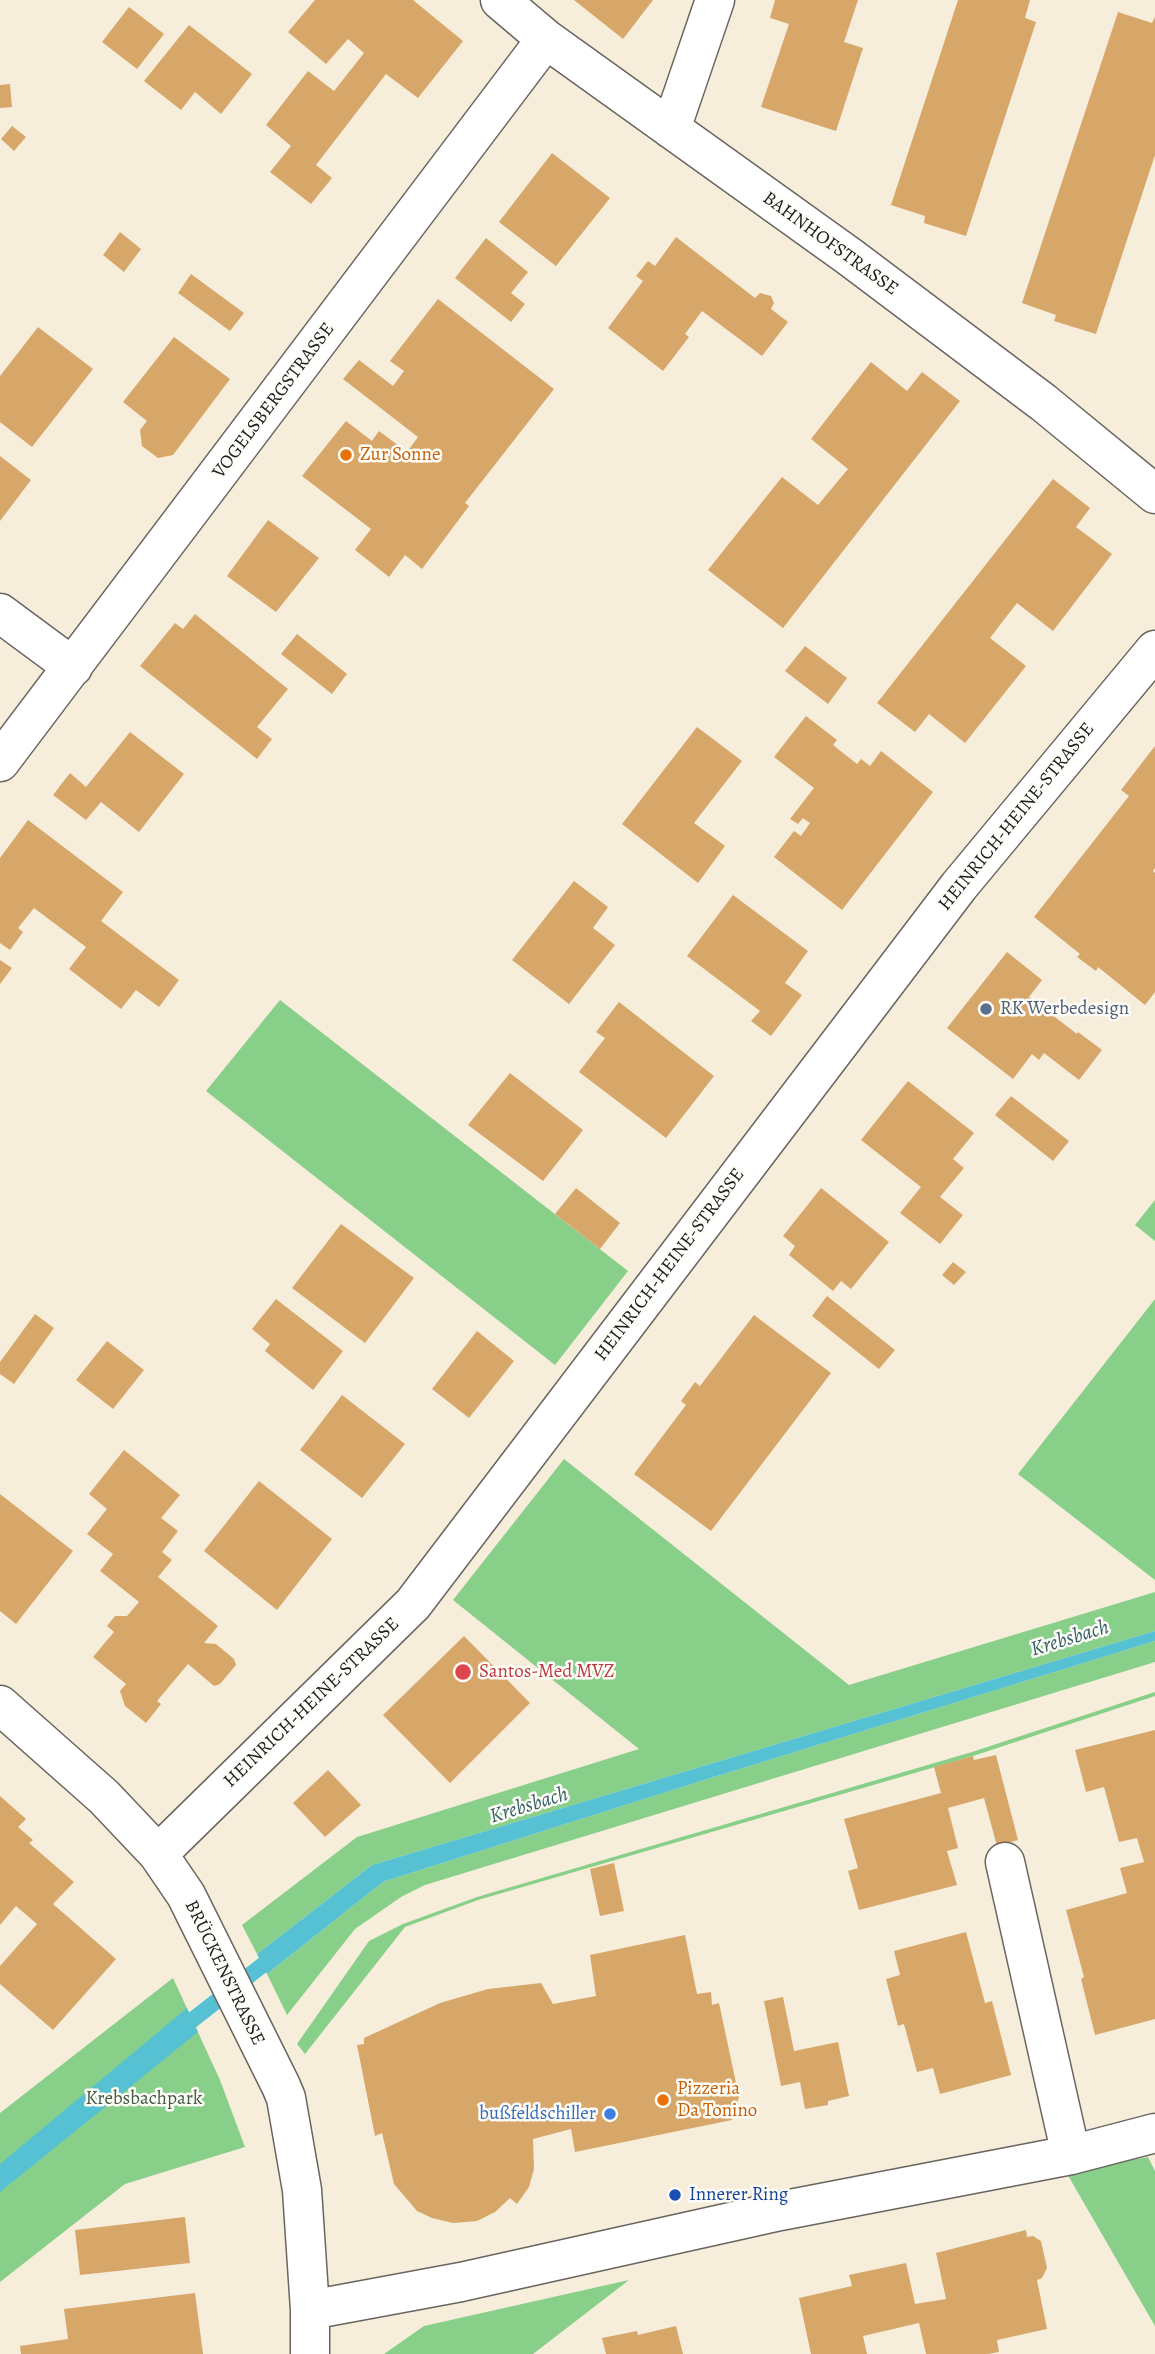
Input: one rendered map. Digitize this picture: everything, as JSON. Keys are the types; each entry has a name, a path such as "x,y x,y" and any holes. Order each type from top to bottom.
{"street":[{"name":"BAHNHOFSTRASSE","path":"500,0 546,39 941,325 1155,494"},
{"path":"671,129 715,0"},
{"name":"VOGELSBERGSTRASSE","path":"0,762 546,39"},
{"path":"0,613 73,667"},
{"name":"HEINRICH-HEINE-STRASSE","path":"158,1854 413,1604 959,886 1155,650"},
{"name":"BRÜCKENSTRASSE","path":"0,1705 104,1797 158,1854 186,1895 286,2098 302,2190 310,2310"},
{"path":"1005,1861 1071,2155"},
{"path":"310,2354 310,2310 461,2282 780,2211 1071,2155 1155,2133"}],"green space":[{"path":"280,1000 628,1271 555,1365 206,1091"},
{"path":"1155,1200 1155,1241 1135,1225"},
{"path":"1155,1299 1155,1580 1018,1474"},
{"path":"564,1459 849,1685 1155,1592 1155,1631 372,1865 257,1954 242,1925 357,1837 639,1749 453,1600"},
{"path":"1155,1641 1155,1662 425,1885 401,1897 355,1929 287,2015 267,1974 383,1882"},
{"path":"1155,1692 1155,1696 973,1756 478,1900 405,1927 305,2054 297,2044 369,1941 403,1924 477,1897 972,1752"},
{"name":"Krebsbachpark","path":"173,1978 220,2080 245,2147 125,2184 0,2282 0,2113"},
{"path":"1148,2157 1155,2171 1155,2326 1066,2172"},
{"path":"629,2280 533,2354 384,2354 424,2326"}],"water":[{"path":"1155,1631 1155,1641 383,1882 267,1974 257,1954 372,1865"},
{"path":"187,2008 198,2032 0,2192 0,2164"}],"building":[{"path":"315,0 413,0 463,41 418,98 386,74 316,165 332,178 311,204 270,172 291,146 266,125 308,71 334,91 364,53 348,39 326,64 288,32"},
{"path":"574,0 653,0 623,39"},
{"path":"775,0 858,0 844,42 863,48 836,131 761,107 789,24 770,18"},
{"path":"958,0 1030,0 1025,18 1036,22 966,236 924,223 925,216 891,205"},
{"path":"129,7 164,34 137,69 102,42"},
{"path":"1118,12 1152,23 1155,17 1155,155 1096,334 1054,321 1056,315 1022,303"},
{"path":"189,25 252,74 221,114 195,92 181,110 144,81"},
{"path":"10,84 12,107 0,108 0,85"},
{"path":"12,126 26,137 14,151 1,139"},
{"path":"552,153 610,198 556,266 499,222"},
{"path":"120,232 141,249 124,272 103,255"},
{"path":"676,237 755,298 760,293 771,296 774,303 771,309 788,322 762,356 702,311 685,334 689,337 663,371 608,328 643,281 636,276 648,261 655,266"},
{"path":"486,238 528,272 511,293 525,304 511,322 455,278"},
{"path":"191,274 244,313 230,331 178,293"},
{"path":"438,299 554,389 465,503 469,506 422,569 405,555 389,577 355,550 371,529 302,476 346,421 372,441 379,431 407,452 418,437 343,379 359,360 393,386 404,371 390,361"},
{"path":"38,327 93,369 32,447 0,422 0,376"},
{"path":"174,337 230,379 173,455 158,458 142,446 140,430 147,421 123,402"},
{"path":"871,362 907,391 922,372 960,401 783,628 708,570 782,477 818,505 848,469 811,439"},
{"path":"0,456 31,480 0,521"},
{"path":"1053,479 1090,508 1076,527 1112,554 1053,631 1017,603 1003,621 990,638 1026,666 965,743 929,714 915,732 877,703"},
{"path":"268,520 319,558 276,612 227,576"},
{"path":"195,614 288,689 257,727 272,739 257,759 140,666 175,623 183,629"},
{"path":"297,634 347,674 332,694 281,654"},
{"path":"805,646 847,678 828,704 785,671"},
{"path":"806,716 837,740 833,745 857,764 861,759 870,766 881,751 933,792 842,910 774,857 794,831 801,836 810,823 803,818 798,824 790,819 814,788 774,757"},
{"path":"697,727 742,761 694,823 725,846 698,883 622,824"},
{"path":"130,732 184,774 139,832 101,802 86,820 53,795 70,773 86,787"},
{"path":"1155,746 1155,992 1145,1005 1098,967 1096,971 1077,957 1080,954 1034,917 1129,796 1121,790"},
{"path":"28,820 123,892 101,921 179,980 159,1007 136,990 121,1009 69,969 86,947 34,908 18,928 23,932 10,950 0,943 0,858"},
{"path":"574,881 608,907 593,928 615,945 569,1004 512,960"},
{"path":"733,895 808,951 785,983 802,995 771,1036 751,1021 760,1011 687,956"},
{"path":"1007,952 1042,980 1029,997 1102,1050 1079,1080 1044,1053 1039,1060 1032,1054 1013,1079 947,1028"},
{"path":"0,960 12,968 0,984"},
{"path":"619,1002 714,1076 666,1138 579,1072 605,1038 596,1032"},
{"path":"510,1073 583,1130 543,1181 468,1125"},
{"path":"908,1081 974,1133 953,1159 964,1168 940,1197 963,1215 940,1244 900,1213 921,1187 861,1140"},
{"path":"1011,1096 1069,1141 1053,1161 995,1115"},
{"path":"576,1188 620,1223 600,1249 555,1214"},
{"path":"821,1188 889,1242 851,1289 841,1281 833,1291 789,1255 795,1246 783,1236"},
{"path":"341,1224 414,1278 365,1343 292,1288"},
{"path":"953,1262 966,1272 954,1285 942,1275"},
{"path":"827,1296 895,1350 879,1369 812,1316"},
{"path":"276,1299 343,1351 313,1390 265,1351 270,1344 252,1329"},
{"path":"35,1314 54,1328 14,1384 0,1374 0,1362"},
{"path":"754,1315 831,1373 711,1531 634,1474 686,1405 681,1401 695,1382 700,1386"},
{"path":"477,1331 514,1361 469,1418 432,1389"},
{"path":"107,1341 144,1370 113,1409 76,1380"},
{"path":"342,1395 405,1444 362,1498 300,1450"},
{"path":"124,1450 180,1495 161,1518 178,1531 162,1552 172,1560 158,1577 218,1626 204,1643 216,1644 234,1659 236,1665 220,1684 214,1686 188,1664 157,1701 161,1704 146,1723 125,1706 120,1691 126,1684 93,1657 114,1632 107,1626 115,1616 127,1616 139,1602 100,1571 113,1554 87,1534 107,1509 89,1494"},
{"path":"259,1481 332,1539 277,1610 204,1551"},
{"path":"0,1494 73,1551 16,1624 0,1611"},
{"path":"464,1636 530,1703 450,1783 383,1715"},
{"path":"1155,1730 1155,2019 1095,2035 1081,1979 1084,1977 1066,1910 1127,1893 1120,1868 1144,1862 1137,1838 1119,1842 1104,1787 1086,1792 1075,1750"},
{"path":"996,1755 1018,1840 997,1846 984,1798 948,1808 958,1848 947,1851 957,1885 859,1910 848,1871 858,1868 844,1819 941,1793 934,1767 973,1756 974,1760"},
{"path":"328,1770 361,1805 325,1837 293,1803"},
{"path":"0,1796 26,1819 18,1827 33,1840 29,1843 74,1882 53,1904 116,1959 53,2030 0,1984 0,1966 37,1924 16,1906 0,1925"},
{"path":"614,1863 624,1911 600,1916 590,1869"},
{"path":"966,1932 985,2003 992,2001 1011,2075 940,2094 933,2068 917,2072 904,2024 898,2026 886,1979 900,1975 894,1951"},
{"path":"685,1935 697,1994 711,1992 712,2005 719,2003 739,2097 732,2120 575,2152 571,2129 533,2139 534,2169 529,2187 517,2204 510,2198 495,2212 477,2221 453,2223 417,2211 394,2184 382,2133 375,2136 357,2045 364,2044 364,2038 440,2003 488,1989 541,1983 553,2004 596,1996 590,1955"},
{"path":"783,1997 794,2051 838,2042 849,2096 828,2101 828,2105 805,2109 800,2082 781,2086 764,2001"},
{"path":"185,2217 190,2263 80,2275 75,2230"},
{"path":"1026,2230 1027,2237 1033,2236 1041,2241 1047,2268 1042,2278 1037,2280 1047,2329 997,2340 999,2352 926,2354 919,2323 863,2336 867,2354 811,2354 799,2298 852,2286 849,2275 906,2263 915,2304 946,2299 936,2253"},
{"path":"195,2293 203,2354 21,2354 20,2346 68,2339 64,2309"},
{"path":"676,2326 683,2354 606,2354 602,2338 637,2331 638,2335"}],"waterway":[{"name":"Krebsbach","path":"177,2032 278,1953"}],"place":[{"name":"Zur Sonne","path":"346,455"},
{"name":"RK Werbedesign","path":"986,1009"},
{"name":"Santos-Med MVZ","path":"463,1672"},
{"name":"Pizzeria Da Tonino","path":"663,2100"},
{"name":"bußfeldschiller","path":"610,2114"},
{"name":"Innerer Ring","path":"675,2195"}]}
